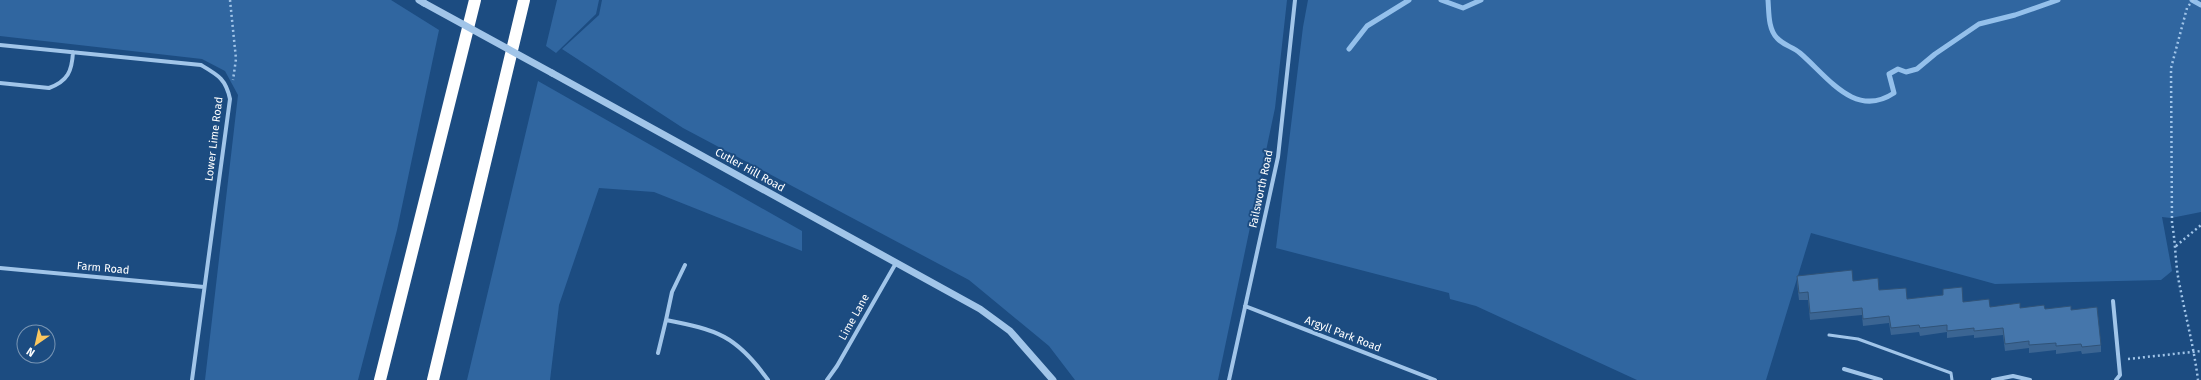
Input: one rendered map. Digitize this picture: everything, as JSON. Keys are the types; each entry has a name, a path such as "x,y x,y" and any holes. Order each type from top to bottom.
{"highway":[{"path":"380,380 475,0"},
{"path":"433,380 524,0"}],"street":[{"name":"Failsworth Road","path":"1229,380 1278,157 1295,0"},
{"name":"Cutler Hill Road","path":"421,2 995,319 1027,348 1054,380"},
{"name":"Lower Lime Road","path":"0,45 201,65 218,75 228,86 230,99 192,380"},
{"path":"0,82 49,88 56,86 72,68 73,52"},
{"name":"Lime Lane","path":"827,380 838,366 896,263"},
{"path":"658,353 672,292 685,265"},
{"name":"Farm Road","path":"0,268 204,287"},
{"path":"2113,300 2120,375 2116,380"},
{"name":"Argyll Park Road","path":"1245,306 1435,380"},
{"path":"666,320 717,332 735,342 768,380"},
{"path":"1844,369 1880,380"},
{"path":"1993,380 2013,376 2030,380"}],"lane":[{"path":"1829,335 1858,339 1951,373 1952,380"}],"path":[{"path":"228,86 235,78 236,59 230,0"},
{"path":"2193,0 2187,8 2172,68 2172,223 2176,246 2174,254 2195,352 2198,380"},
{"path":"2176,246 2201,225"},
{"path":"2118,358 2131,359 2201,351"}],"shaded area":[{"path":"0,0 391,0 439,30 397,230 358,380 205,380 238,95 225,71 202,59 0,36"},
{"path":"557,0 599,0 596,14 556,53 546,46"},
{"path":"602,0 1287,0 1275,108 1218,380 1075,380 1049,346 969,280 683,128 562,49 599,15"},
{"path":"1308,0 2201,0 2201,212 2171,218 2162,217 2172,271 2161,280 1995,284 1811,233 1766,380 1637,380 1476,306 1450,299 1449,293 1276,248 1303,27"},
{"path":"538,81 802,231 802,251 654,192 599,188 559,305 550,380 467,380"}],"building":[{"path":"1852,270 1853,281 1878,278 1879,290 1906,288 1907,299 1943,295 1943,289 1962,287 1963,302 1989,299 1990,307 2020,303 2020,308 2044,305 2045,309 2071,306 2071,310 2097,307 2101,345 2082,347 2081,344 2056,346 2056,343 2029,345 2029,341 2005,344 2003,328 1974,331 1974,328 1947,331 1947,325 1920,328 1919,325 1891,328 1889,316 1863,319 1862,308 1810,313 1808,292 1799,293 1797,276"}],"waterway":[{"path":"1349,49 1367,26 1409,0"},
{"path":"1441,0 1463,8 1481,0"},
{"path":"1768,0 1770,25 1777,38 1800,53 1843,92 1855,98 1867,101 1880,100 1894,93 1889,74 1898,69 1906,72 1917,69 1935,54 1979,24 2015,15 2058,0"},
{"path":"2192,0 2201,5"}]}
